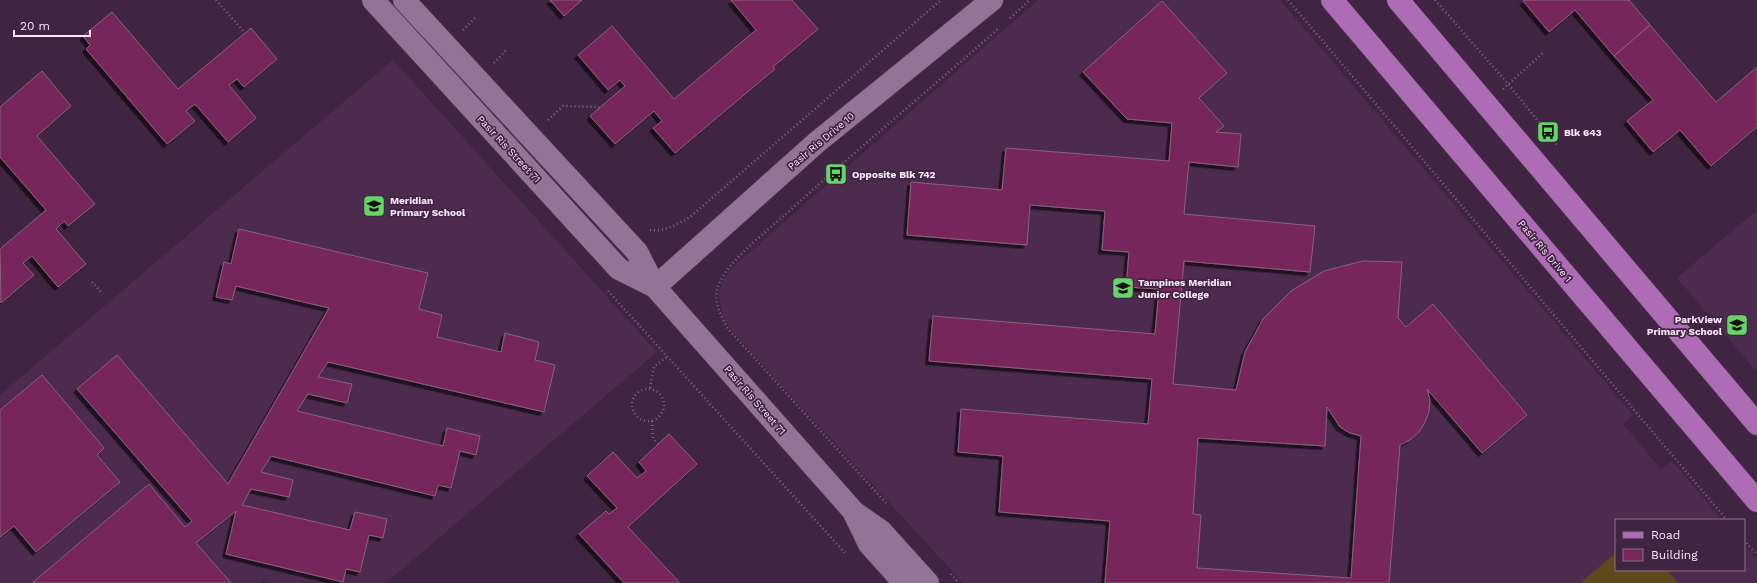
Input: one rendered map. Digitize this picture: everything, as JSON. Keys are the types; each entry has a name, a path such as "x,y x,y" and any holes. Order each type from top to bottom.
{"main road":[{"name":"Pasir Ris Drive 1","path":"1332,0 1757,501"},
{"path":"1398,0 1757,424"}],"street":[{"name":"Pasir Ris Street 71","path":"373,0 619,269 655,287"},
{"name":"Pasir Ris Street 71","path":"404,0 637,252 655,287 854,512 881,531 928,583"},
{"name":"Pasir Ris Drive 10","path":"655,287 816,143 992,0"},
{"name":"Pasir Ris Street 71","path":"854,512 869,544 904,583"}],"path":[{"path":"216,0 245,33"},
{"path":"659,231 674,227 690,217 941,0"},
{"path":"1007,21 1030,0"},
{"path":"1288,0 1726,519"},
{"path":"1435,0 1558,146"},
{"path":"458,34 474,18"},
{"path":"887,504 728,330 719,312 715,294 720,282 733,263 757,240 811,191 1001,26"},
{"path":"489,68 506,50"},
{"path":"1508,85 1544,52"},
{"path":"547,121 562,106 600,107"},
{"path":"92,282 103,294"},
{"path":"607,290 829,536"},
{"path":"650,388 654,367 668,356"},
{"path":"650,388 659,392 665,406 660,416 652,421 641,420 633,411 632,406 635,395 644,389 650,388"},
{"path":"652,421 653,438 658,444"},
{"path":"1745,541 1757,555"},
{"path":"949,572 959,583"}],"shaded area":[{"name":"Tampines Meridian Junior College","path":"1038,0 1280,0 1633,415 1623,424 1661,469 1672,461 1721,519 1615,519 1615,571 1745,571 1745,546 1757,560 1757,583 963,583 732,331 724,319 719,296 723,280 733,267"},
{"name":"Meridian Primary School","path":"393,60 657,352 386,583 269,583 265,579 260,583 0,583 0,395"},
{"name":"ParkView Primary School","path":"1757,210 1757,372 1677,278"},
{"path":"1615,554 1615,571 1668,571 1678,583 1580,583"}],"building":[{"path":"550,0 582,0 564,16"},
{"path":"731,0 792,0 818,29 773,67 775,69 675,153 653,128 662,121 654,111 615,144 590,116 625,86 620,80 608,90 578,55 612,26 674,99 756,30"},
{"path":"1629,0 1650,25 1614,56 1575,10 1549,32 1523,1"},
{"path":"1162,1 1227,73 1199,98 1224,126 1216,132 1241,134 1238,167 1189,162 1184,214 1315,226 1310,272 1184,261 1173,384 1236,390 1245,352 1263,319 1291,291 1324,271 1363,261 1402,262 1398,318 1406,327 1433,304 1527,415 1482,453 1427,389 1430,400 1429,412 1425,422 1419,432 1410,440 1400,445 1389,583 1105,583 1110,521 999,512 1003,456 958,452 961,409 1148,424 1152,379 929,361 933,316 1155,334 1159,289 1126,287 1129,252 1102,250 1105,211 1030,205 1027,245 907,235 911,182 1002,190 1006,148 1169,161 1172,123 1127,119 1083,72","holes":["1327,407 1340,427 1350,433 1361,436 1351,578 1197,568 1201,515 1193,514 1198,438 1325,446"]},
{"path":"112,12 178,89 251,28 277,59 244,87 237,79 229,85 256,118 228,142 195,104 186,111 195,121 167,144 86,49 90,45 83,36"},
{"path":"1650,25 1716,102 1757,67 1757,127 1711,166 1680,130 1653,152 1627,121 1653,100 1614,56"},
{"path":"42,71 71,106 37,136 95,204 68,226 64,221 56,229 86,264 58,287 32,256 23,263 34,275 1,303 0,249 46,210 0,157 0,107"},
{"path":"239,229 428,273 419,309 442,315 437,337 501,352 505,333 539,342 535,360 555,365 544,412 328,362 318,377 352,384 347,403 308,394 297,411 443,446 447,428 480,436 476,455 460,451 451,488 438,485 435,496 271,456 261,472 293,480 289,497 251,489 242,505 350,530 355,512 387,519 383,538 369,535 360,572 346,569 343,582 226,554 236,511 196,543 231,583 32,583 149,484 185,527 192,521 77,389 117,355 228,484 329,308 236,286 232,300 216,297 224,262 231,264"},
{"path":"42,375 104,448 97,455 120,482 36,552 14,526 0,537 0,410"},
{"path":"669,434 697,464 628,527 680,583 624,583 579,534 606,511 609,514 617,508 587,476 613,452 637,478 646,471 639,462"}],"place":[{"name":"Blk 643","path":"1548,132"},
{"name":"Opposite Blk 742","path":"836,174"},
{"name":"Meridian Primary School","path":"374,206"},
{"name":"Tampines Meridian Junior College","path":"1123,288"},
{"name":"ParkView Primary School","path":"1737,325"}]}
